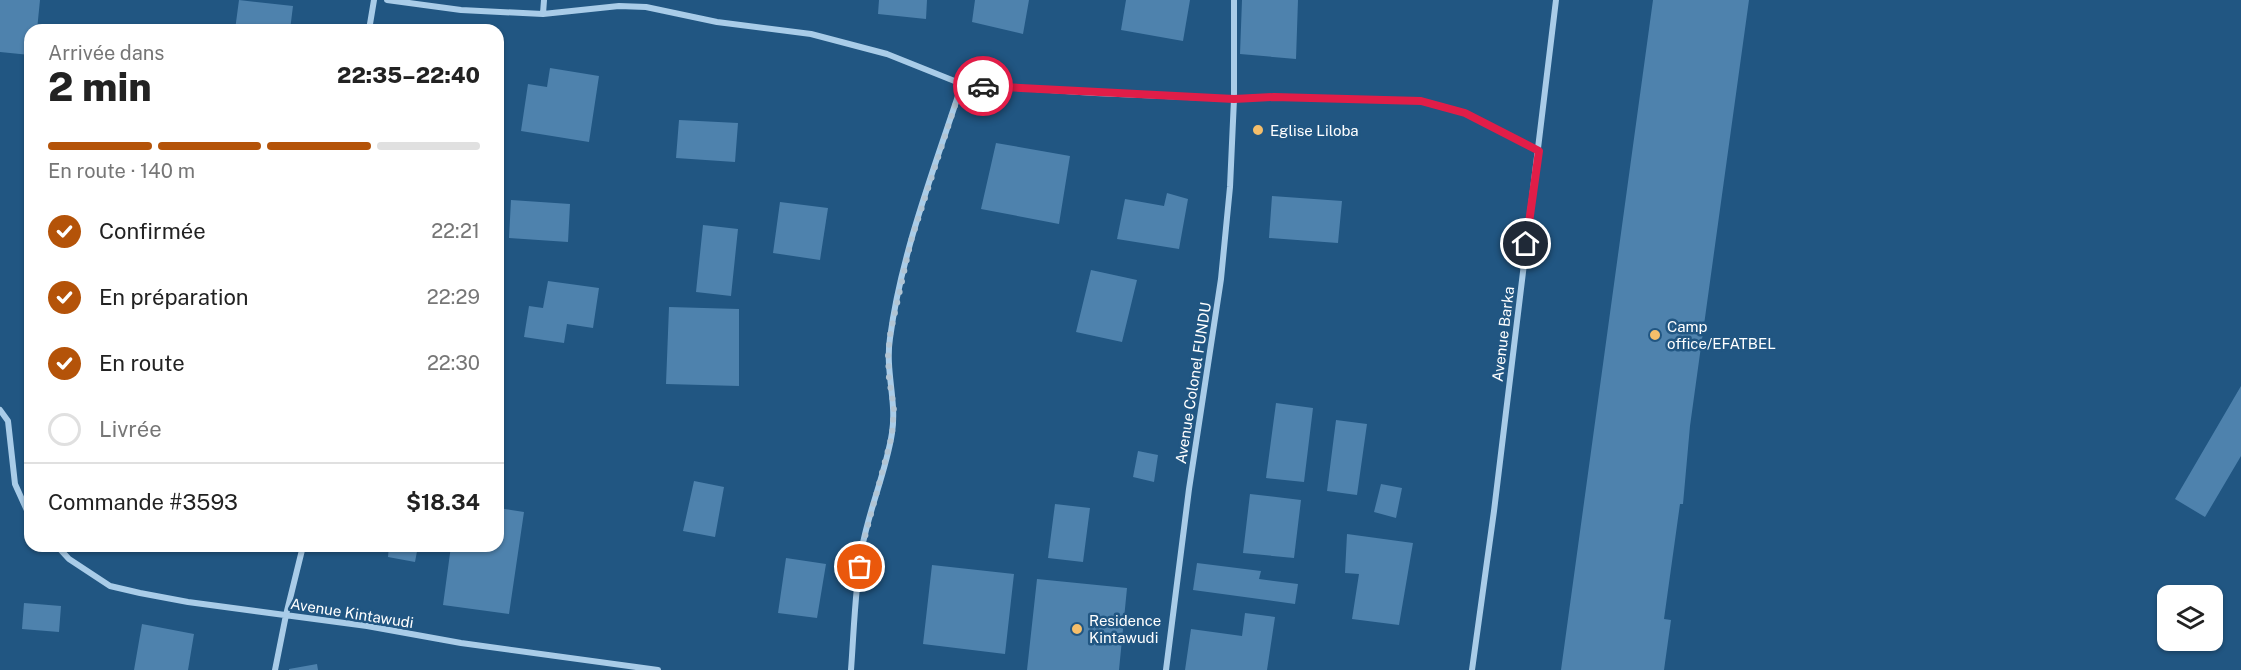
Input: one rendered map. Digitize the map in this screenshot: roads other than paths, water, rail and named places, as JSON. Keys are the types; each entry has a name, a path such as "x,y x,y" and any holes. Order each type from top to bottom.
{"street":[{"path":"370,24 374,0"},
{"path":"387,0 461,10 543,14 619,6 646,7 717,22 811,34 887,54 962,84 1234,99 1274,97 1421,101 1465,113 1539,151"},
{"path":"543,14 544,0"},
{"name":"Avenue Colonel FUNDU","path":"1166,670 1189,489 1221,279 1230,187 1234,99 1234,0"},
{"name":"Avenue Barka","path":"1472,670 1539,151 1556,0"},
{"path":"851,670 862,548 892,435 894,407 889,380 890,335 911,241 962,84"},
{"path":"0,410 8,421 15,484 24,504"},
{"name":"Avenue Kintawudi","path":"63,552 69,559 110,586 188,602 367,626 461,643 657,670"},
{"path":"275,670 302,552"}],"place":[{"name":"Eglise Liloba","path":"1258,130"},
{"name":"Camp office/EFATBEL","path":"1655,335"},
{"name":"Residence Kintawudi","path":"1077,629"}]}
